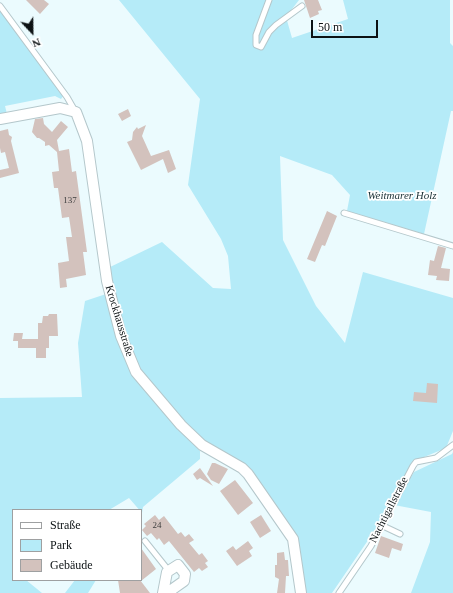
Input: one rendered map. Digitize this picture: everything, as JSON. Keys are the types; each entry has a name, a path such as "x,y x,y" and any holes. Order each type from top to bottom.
{"street":[{"path":"0,119 60,108 76,112"},
{"name":"Krockhausstraße","path":"76,112 87,141 106,281 122,336 136,372 181,425 202,445 231,461 248,474 293,539 301,593"},
{"path":"163,593 169,571 178,565 185,574 184,581 167,593"}],"lane":[{"path":"269,0 256,35 256,44 261,47 269,32 302,6"},
{"path":"0,6 67,97 76,112"},
{"path":"344,213 453,246"},
{"name":"Nachtigallstraße","path":"339,593 371,546 412,466 416,462 436,458 453,445"},
{"path":"381,525 400,534"},
{"path":"145,541 169,571"}],"green space":[{"name":"Weitmarer Holz","path":"119,0 299,0 286,17 292,38 348,19 343,0 450,0 450,43 453,46 453,111 451,111 424,234 347,211 350,195 332,175 280,156 283,240 316,306 345,343 363,272 453,298 453,431 446,448 412,462 375,530 332,593 305,593 298,541 261,483 240,462 214,449 184,422 138,366 121,322 108,268 162,242 213,288 231,289 228,256 221,239 188,185 200,99"},
{"path":"0,11 64,95 61,99 55,96 5,106 7,114 0,116"},
{"path":"106,294 112,322 133,374 175,426 200,451 200,459 143,507 142,513 142,509 139,509 129,498 111,509 12,509 12,581 27,581 42,593 0,593 0,398 82,397 78,343 85,301"},
{"path":"453,452 453,593 411,593 430,542 431,512 394,505 414,472 452,454"},
{"path":"74,581 95,581 88,593 65,593"}],"building":[{"path":"26,0 44,0 49,4 40,14"},
{"path":"304,0 318,0 322,10 318,11 319,14 310,18"},
{"path":"128,109 131,116 122,121 118,114"},
{"path":"43,118 44,124 52,132 61,121 68,127 57,140 59,151 69,149 72,172 76,171 87,252 83,252 86,275 66,279 67,287 60,288 58,263 69,261 66,237 72,237 69,217 62,218 58,188 54,188 52,172 59,171 57,152 49,145 45,146 45,142 37,138 32,132 35,119"},
{"path":"146,125 142,136 151,156 169,150 176,169 168,173 163,159 141,170 127,142 132,140 133,132 137,127 138,129"},
{"path":"8,129 9,135 12,137 11,141 19,173 0,178 0,170 9,168 5,152 1,153 0,131"},
{"path":"327,211 337,216 325,246 322,245 315,262 307,259"},
{"path":"438,246 446,248 441,268 450,269 449,281 436,280 437,276 428,275 430,260 434,261"},
{"path":"49,314 57,314 58,336 49,336 49,348 46,348 46,358 36,358 36,348 18,348 18,341 13,341 14,333 23,333 22,339 38,339 38,323 42,323 43,316 48,316"},
{"path":"427,383 438,384 437,403 413,401 414,392 426,393"},
{"path":"212,463 228,469 219,484 211,480 207,474"},
{"path":"200,468 213,486 200,478 197,480 193,474"},
{"path":"235,480 253,503 238,515 220,491"},
{"path":"155,515 159,520 164,516 178,534 181,532 185,537 189,534 194,540 189,543 199,555 202,553 208,561 205,563 208,567 202,571 199,568 194,572 169,541 164,545 159,538 157,540 151,533 147,536 142,530 146,526 144,524"},
{"path":"261,515 271,531 260,538 250,522"},
{"path":"381,536 403,544 401,551 392,548 389,558 375,553"},
{"path":"248,541 253,548 249,551 252,556 237,566 226,551 233,546 236,550"},
{"path":"142,549 156,569 142,580"},
{"path":"284,552 285,560 288,560 289,576 286,576 285,593 277,593 279,579 275,577 275,565 277,565 277,553"},
{"path":"118,581 141,581 150,593 120,593"}]}
